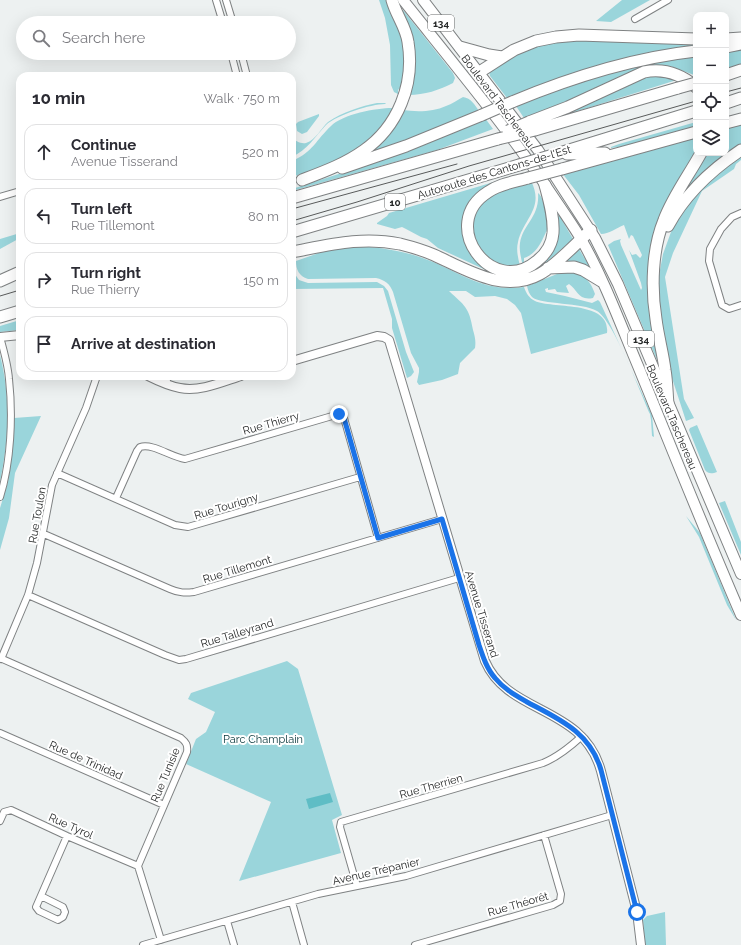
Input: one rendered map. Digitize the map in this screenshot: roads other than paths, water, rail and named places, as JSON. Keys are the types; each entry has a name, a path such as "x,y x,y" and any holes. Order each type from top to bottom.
{"highway":[{"path":"297,182 343,162 363,151 384,132 399,110 406,92 410,70 408,43 404,26 392,0"},
{"path":"478,73 518,48 536,41 564,36 693,39"},
{"path":"729,39 741,38"},
{"path":"729,46 741,44"},
{"path":"460,47 502,57"},
{"path":"297,182 394,151 561,82 604,69 650,58 693,51"},
{"path":"532,126 573,104 644,72 658,70 670,72 684,78 693,85"},
{"path":"729,74 741,70"},
{"path":"296,197 474,146 532,126 693,84"},
{"path":"729,102 741,98"},
{"name":"Autoroute des Cantons-de-l'Est","path":"296,231 693,112"},
{"path":"729,122 741,119"},
{"path":"545,185 553,221 552,236 548,248 540,259 527,268 512,271 499,270 483,262 472,248 468,235 468,218 474,205 487,192 499,186 693,133"},
{"path":"553,155 600,154 634,149"},
{"path":"656,256 663,235 688,194 704,179 741,150"},
{"path":"668,404 665,369 653,300 653,278 661,229 667,213 699,156"},
{"path":"296,251 349,241 394,243 418,249 478,275 507,282 525,280 536,276 548,268 591,230"},
{"path":"548,268 574,267 601,281"},
{"path":"0,281 16,274"},
{"path":"0,284 16,280"},
{"path":"0,317 16,312"}],"main road":[{"name":"Boulevard Taschereau","path":"403,0 514,141 561,206 581,239 596,269 670,442 741,615"},
{"name":"Boulevard Taschereau","path":"423,0 538,150 591,230 614,275 741,574"},
{"path":"467,81 478,73"}],"street":[{"path":"216,0 221,16"},
{"path":"226,0 231,16"},
{"path":"634,19 668,0"},
{"path":"233,60 236,72"},
{"path":"243,60 246,72"},
{"path":"0,197 16,192"},
{"path":"741,213 732,217 721,229 710,248 709,262 722,305 729,309 741,305"},
{"path":"0,497 5,483 10,443 10,409 9,378 0,337 16,335"},
{"name":"Avenue Tisserand","path":"296,360 377,336 382,336 387,339 391,345 483,657 494,678 511,692 568,724 591,746 599,763 637,912 641,945"},
{"name":"Rue Toulon","path":"1,658 28,595 38,563 51,488 86,408 96,380"},
{"path":"167,380 180,388 207,386 227,380"},
{"name":"Rue Thierry","path":"116,498 140,447 150,446 173,456 185,459 339,414 344,418 378,538"},
{"name":"Rue Tourigny","path":"57,473 175,524 188,527 360,477"},
{"name":"Rue Tillemont","path":"44,534 170,589 186,593 194,592 442,519"},
{"name":"Rue Talleyrand","path":"28,595 179,660 459,578"},
{"name":"Rue Tunisie","path":"1,658 181,738 186,742 188,747 187,752 138,866"},
{"name":"Rue de Trinidad","path":"0,733 164,805"},
{"name":"Rue Therrien","path":"357,886 340,826 341,822 543,763 562,753 582,736"},
{"name":"Rue Tyrol","path":"0,820 4,812 11,810 66,836 138,866"},
{"name":"Avenue Trépanier","path":"143,945 318,894 406,876 612,815"},
{"name":"Rue Théorêt","path":"414,945 559,902 561,899 561,894 544,835"},
{"path":"41,896 63,907 65,912 63,917 58,920 39,911 36,907 66,836"},
{"path":"138,866 161,940"},
{"path":"292,902 304,945"},
{"path":"227,921 234,945"}],"tram line":[{"path":"729,91 741,88"},
{"path":"296,220 469,166 693,102"},
{"path":"296,208 457,164"},
{"path":"0,296 16,291"}],"park label":[{"name":"Parc Champlain","path":"263,739"}]}
